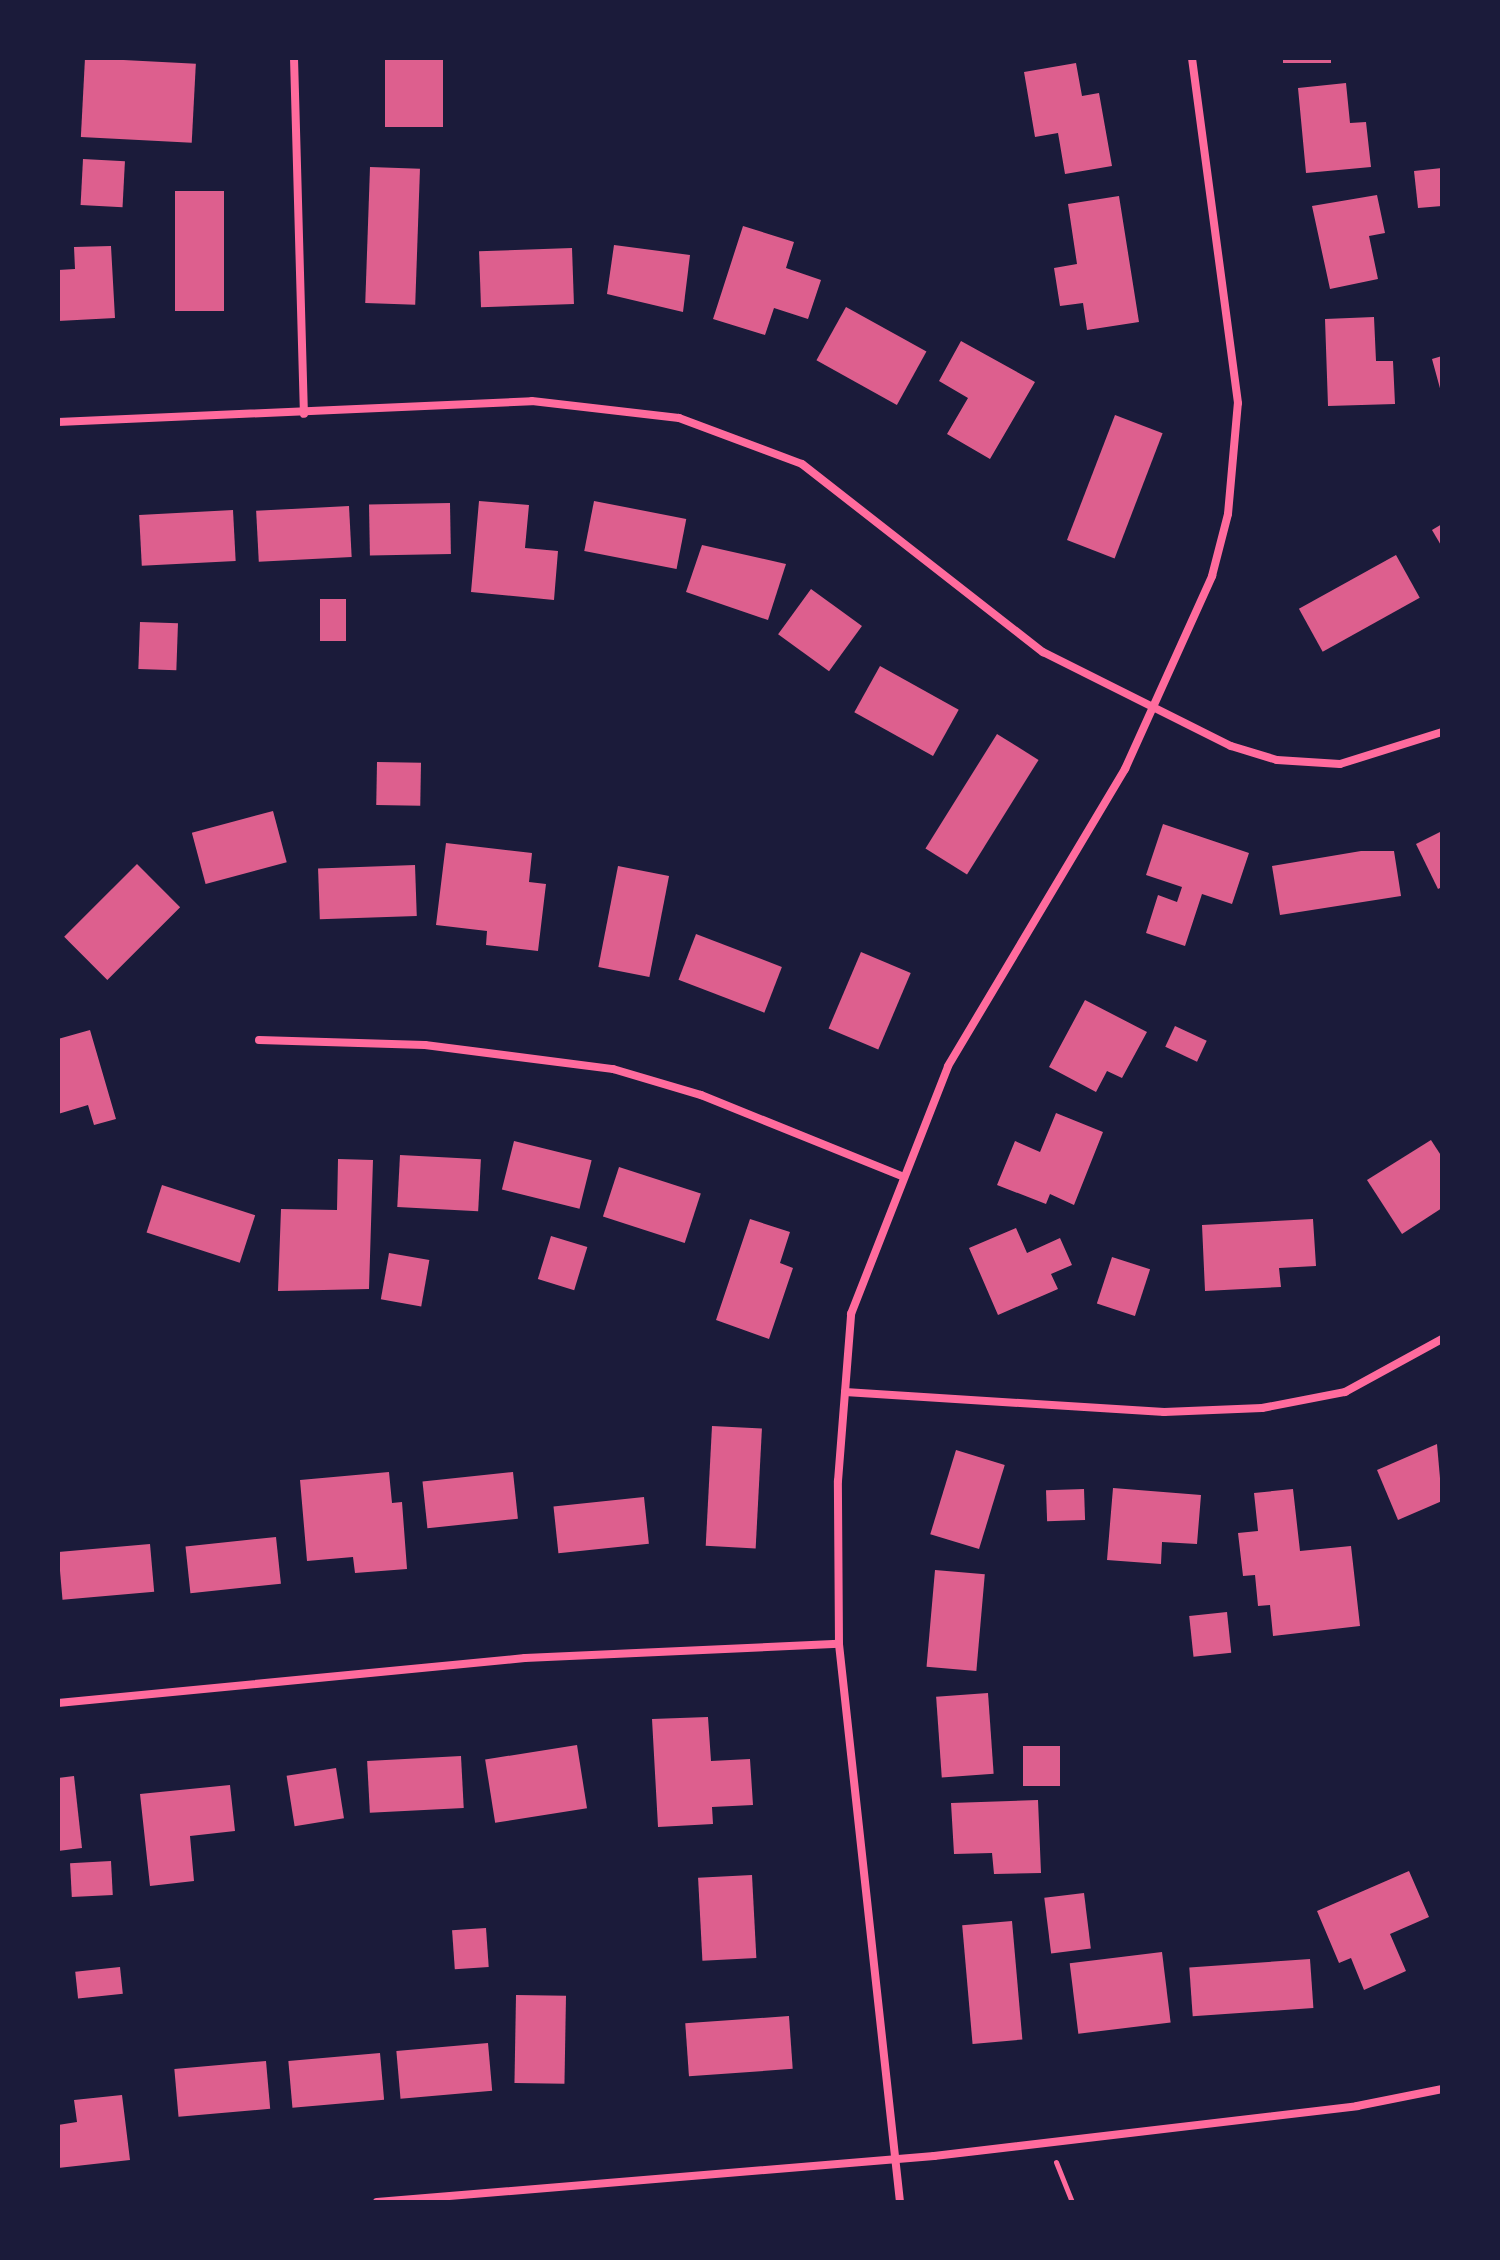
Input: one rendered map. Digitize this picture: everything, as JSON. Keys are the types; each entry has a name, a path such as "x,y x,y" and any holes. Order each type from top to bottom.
{"street":[{"path":"294,58 304,414"},
{"path":"900,2202 839,1644 845,1392 851,1314 901,1176 948,1066 1153,710 1212,576 1236,458 1229,302 1192,58"},
{"path":"58,422 304,414 532,401 627,408 746,439 802,464 1043,652 1153,710 1277,760 1340,764 1442,732"},
{"path":"259,1040 425,1045 613,1069 701,1095 901,1176"},
{"path":"845,1392 1164,1412 1262,1408 1345,1392 1442,1339"},
{"path":"58,1703 525,1658 839,1644"},
{"path":"377,2202 894,2159 1357,2106 1442,2089"}],"path":[{"path":"1055,2162 1072,2202"}],"building":[{"path":"85,58 196,64 192,143 81,137"},
{"path":"385,58 443,58 443,127 385,127"},
{"path":"1283,58 1331,58 1331,63 1283,63"},
{"path":"1076,63 1082,96 1099,93 1112,166 1065,174 1058,133 1035,137 1024,72"},
{"path":"1346,83 1350,123 1366,122 1371,167 1306,173 1298,88"},
{"path":"83,159 125,161 123,207 81,205"},
{"path":"370,167 420,169 415,305 365,303"},
{"path":"1442,168 1442,206 1418,208 1414,171"},
{"path":"175,191 224,191 224,311 175,311"},
{"path":"1377,195 1385,233 1369,236 1378,279 1330,289 1312,206"},
{"path":"1119,196 1139,322 1087,330 1083,303 1060,306 1054,268 1077,264 1068,204"},
{"path":"743,226 794,242 786,268 821,280 808,319 774,308 765,335 713,319"},
{"path":"614,245 690,255 683,312 607,294"},
{"path":"111,246 115,318 58,321 58,270 75,269 74,247"},
{"path":"572,248 574,304 481,307 479,251"},
{"path":"846,307 926,352 897,405 816,360"},
{"path":"1374,317 1376,361 1393,361 1395,404 1328,406 1325,319"},
{"path":"961,341 1035,382 990,459 947,434 968,398 939,381"},
{"path":"1442,356 1442,392 1441,392 1432,359"},
{"path":"1115,415 1163,433 1115,558 1067,540"},
{"path":"479,501 529,505 525,548 558,551 554,600 471,592"},
{"path":"594,501 686,519 677,569 584,551"},
{"path":"450,503 451,554 370,555 369,504"},
{"path":"349,506 352,557 259,562 256,511"},
{"path":"233,510 236,561 142,566 139,515"},
{"path":"1442,524 1442,547 1432,530"},
{"path":"702,545 786,564 768,620 686,592"},
{"path":"1396,555 1420,598 1323,652 1299,609"},
{"path":"811,589 862,626 829,671 778,634"},
{"path":"320,599 346,599 346,641 320,641"},
{"path":"140,622 178,623 176,670 138,669"},
{"path":"880,666 959,710 933,756 854,712"},
{"path":"997,734 1039,760 967,874 925,848"},
{"path":"377,762 421,763 420,806 376,805"},
{"path":"273,811 287,862 206,884 192,833"},
{"path":"1163,824 1249,853 1232,904 1202,894 1185,946 1146,933 1158,895 1177,902 1182,887 1146,875"},
{"path":"1442,831 1442,887 1438,889 1416,844"},
{"path":"446,843 532,853 529,882 546,884 538,951 486,945 487,931 436,925"},
{"path":"1361,851 1394,851 1401,896 1280,915 1272,866"},
{"path":"137,864 180,907 107,980 64,937"},
{"path":"415,865 417,916 320,919 318,868"},
{"path":"618,866 669,876 649,977 598,967"},
{"path":"696,934 782,967 764,1013 678,980"},
{"path":"861,952 911,973 878,1050 829,1028"},
{"path":"1085,1000 1147,1032 1122,1078 1107,1071 1096,1092 1049,1067"},
{"path":"1175,1026 1207,1041 1197,1062 1165,1047"},
{"path":"90,1030 116,1119 94,1125 88,1105 58,1114 58,1039"},
{"path":"1056,1113 1103,1132 1074,1205 1050,1194 1046,1204 997,1185 1015,1141 1040,1152"},
{"path":"1431,1140 1442,1157 1442,1208 1402,1234 1367,1180"},
{"path":"514,1141 592,1160 580,1209 502,1190"},
{"path":"400,1155 481,1159 478,1211 397,1207"},
{"path":"338,1159 373,1160 369,1289 278,1291 281,1209 337,1210"},
{"path":"619,1167 701,1194 685,1243 603,1216"},
{"path":"162,1185 255,1215 240,1263 147,1233"},
{"path":"750,1219 790,1232 780,1263 793,1268 769,1339 716,1320"},
{"path":"1313,1219 1316,1266 1279,1268 1281,1287 1205,1291 1202,1225"},
{"path":"1016,1228 1027,1253 1060,1238 1072,1265 1051,1274 1058,1289 998,1315 969,1248"},
{"path":"551,1236 587,1247 574,1290 538,1279"},
{"path":"389,1253 429,1260 421,1306 381,1299"},
{"path":"1112,1257 1150,1269 1135,1316 1097,1304"},
{"path":"712,1426 762,1429 756,1548 706,1546"},
{"path":"1437,1444 1442,1501 1398,1520 1377,1470"},
{"path":"956,1450 1005,1465 979,1549 930,1534"},
{"path":"389,1472 392,1503 402,1502 407,1569 355,1573 353,1557 307,1561 300,1480"},
{"path":"513,1472 518,1519 427,1528 422,1482"},
{"path":"1113,1488 1201,1495 1197,1544 1162,1542 1161,1564 1107,1560"},
{"path":"1084,1489 1085,1520 1047,1521 1046,1490"},
{"path":"1293,1489 1300,1551 1351,1546 1360,1626 1273,1636 1270,1605 1258,1606 1255,1575 1243,1576 1238,1533 1258,1531 1254,1493"},
{"path":"644,1497 649,1544 558,1553 553,1507"},
{"path":"276,1537 281,1584 190,1593 185,1547"},
{"path":"150,1544 154,1592 63,1600 58,1552"},
{"path":"935,1570 985,1574 976,1671 927,1667"},
{"path":"1227,1612 1231,1653 1193,1657 1189,1616"},
{"path":"988,1693 994,1774 942,1777 936,1697"},
{"path":"708,1717 711,1761 750,1759 753,1805 712,1807 713,1824 658,1827 652,1719"},
{"path":"577,1745 587,1808 495,1823 485,1760"},
{"path":"1023,1746 1060,1746 1060,1786 1023,1786"},
{"path":"461,1756 464,1808 370,1813 367,1761"},
{"path":"336,1768 344,1818 295,1826 287,1776"},
{"path":"74,1776 82,1848 58,1851 58,1778"},
{"path":"230,1785 235,1831 190,1836 194,1881 150,1886 140,1794"},
{"path":"1038,1800 1041,1873 994,1874 992,1853 954,1854 951,1803"},
{"path":"111,1861 113,1895 72,1897 70,1863"},
{"path":"1409,1871 1429,1917 1390,1934 1406,1971 1364,1990 1351,1958 1339,1963 1317,1911"},
{"path":"752,1875 756,1958 702,1961 698,1878"},
{"path":"1084,1893 1091,1949 1051,1953 1044,1898"},
{"path":"1012,1921 1022,2040 973,2044 962,1925"},
{"path":"486,1928 489,1967 455,1969 452,1930"},
{"path":"1162,1952 1171,2022 1078,2034 1070,1963"},
{"path":"1310,1959 1313,2008 1193,2016 1189,1967"},
{"path":"120,1967 123,1994 78,1999 75,1972"},
{"path":"516,1995 566,1996 564,2084 514,2083"},
{"path":"789,2016 793,2069 689,2076 685,2023"},
{"path":"488,2043 492,2091 401,2099 396,2051"},
{"path":"380,2053 384,2100 292,2108 288,2061"},
{"path":"266,2061 270,2109 179,2117 174,2069"},
{"path":"122,2095 130,2160 58,2168 58,2125 77,2122 74,2100"}]}
